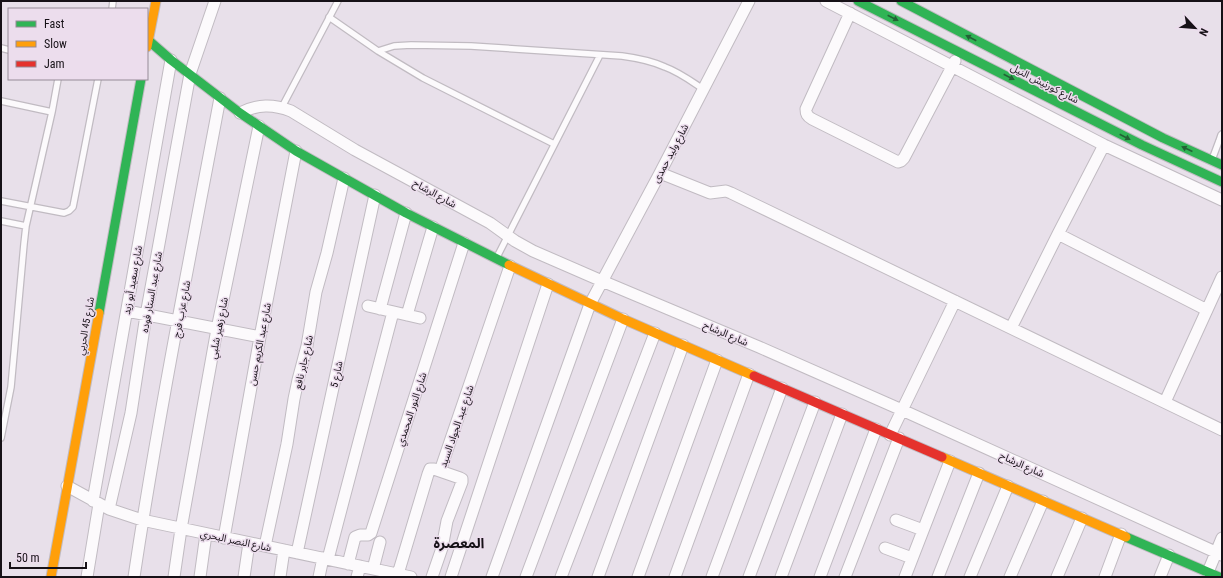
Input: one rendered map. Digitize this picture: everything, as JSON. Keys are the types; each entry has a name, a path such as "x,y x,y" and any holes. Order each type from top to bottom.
{"main road":[{"path":"156,1 148,44 190,74 240,113 296,151 406,213 510,266 623,320 1121,534 1169,555 1202,573 1219,577"},
{"name":"شارع كورنيش النيل","path":"858,1 1142,145 1222,182"},
{"name":"شارع كورنيش النيل","path":"901,1 1130,121 1222,165"},
{"name":"شارع 45 الحربي","path":"51,577 141,80"},
{"path":"1205,175 1211,160"}],"street":[{"name":"شارع عبد الستار فوده","path":"100,504 130,413 146,315 190,74 215,1"},
{"name":"شارع وليد حمدى","path":"492,577 590,304 749,1"},
{"path":"826,1 1104,144 1222,200"},
{"path":"850,13 806,109 806,113 808,117 898,162 901,161 960,52"},
{"name":"شارع سعيد أبو زيد","path":"100,504 126,311 171,60"},
{"name":"شارع عزب فرج","path":"134,577 142,520 220,98"},
{"name":"شارع الرشاح","path":"240,113 250,108 271,105 282,107 291,111 354,150 490,223 507,236 533,251 759,347 902,410 1219,554"},
{"name":"شارع زهير شلبي","path":"174,577 181,529 217,329 259,126"},
{"path":"1011,328 1104,144"},
{"name":"شارع عبد الكريم حسن","path":"224,538 260,337 296,151"},
{"path":"660,173 710,193 726,191 731,193 1222,430"},
{"name":"شارع جابر نافع","path":"265,546 287,444 294,399 307,346 316,292 326,260 344,178"},
{"name":"شارع 5","path":"297,553 375,195"},
{"path":"380,309 406,213"},
{"path":"407,315 433,227"},
{"path":"1058,234 1207,310"},
{"name":"شارع النور المحمدي","path":"348,564 355,538 360,535 368,535 371,532 464,243"},
{"name":"شارع عبد الجواد السيد","path":"398,574 428,472 432,469 440,471 510,266"},
{"path":"1165,402 1222,277"},
{"path":"451,577 548,284"},
{"path":"845,577 902,410 955,301"},
{"path":"368,306 420,318"},
{"path":"126,311 260,337"},
{"path":"319,577 393,312"},
{"path":"526,577 623,320"},
{"path":"560,577 655,333"},
{"path":"598,577 683,345"},
{"path":"638,577 717,360"},
{"path":"675,577 749,374"},
{"path":"712,577 782,388"},
{"path":"749,577 815,402"},
{"path":"781,577 842,414"},
{"path":"820,577 876,428"},
{"path":"904,577 950,461"},
{"path":"432,577 442,548 447,521 462,482 461,478 440,471"},
{"path":"938,577 980,474"},
{"name":"شارع النصر البحري","path":"68,486 100,504 142,520 348,564 358,572 373,569 385,574 398,574 411,577"},
{"path":"970,577 1008,486"},
{"path":"1010,577 1043,501"},
{"path":"86,577 100,504"},
{"path":"1057,577 1082,518"},
{"path":"896,520 923,530"},
{"path":"200,577 206,534"},
{"path":"1105,577 1121,534"},
{"path":"1202,573 1219,554 1222,538"},
{"path":"373,569 380,542"},
{"path":"244,577 249,543"},
{"path":"885,548 912,558"},
{"path":"280,577 284,550"},
{"path":"1160,577 1169,555"}],"lane":[{"path":"282,107 338,1"},
{"path":"329,17 378,51 423,78 554,144"},
{"path":"378,51 394,46 411,45 471,46 622,56 644,60 665,67 685,77 703,90"},
{"path":"496,259 600,55"},
{"path":"1,438 11,387 26,226 58,80"},
{"path":"1,201 64,212 69,211 73,207 98,80"},
{"path":"1,101 52,112"},
{"path":"1211,160 1222,134"},
{"path":"1,221 26,226"}],"traffic: fast":[{"path":"858,1 1142,145 1222,182"},
{"path":"901,1 1163,138 1222,165"},
{"path":"148,40 171,60 240,113 296,151 406,213 509,265"},
{"path":"99,313 141,80"},
{"path":"1126,537 1219,577"}],"traffic: slow":[{"path":"148,42 156,1"},
{"path":"509,265 623,319 754,376"},
{"path":"51,577 99,313"},
{"path":"942,457 1126,537"}],"traffic: jam":[{"path":"754,376 942,457"}],"district":[{"name":"المعصرة","path":"459,543"}]}
